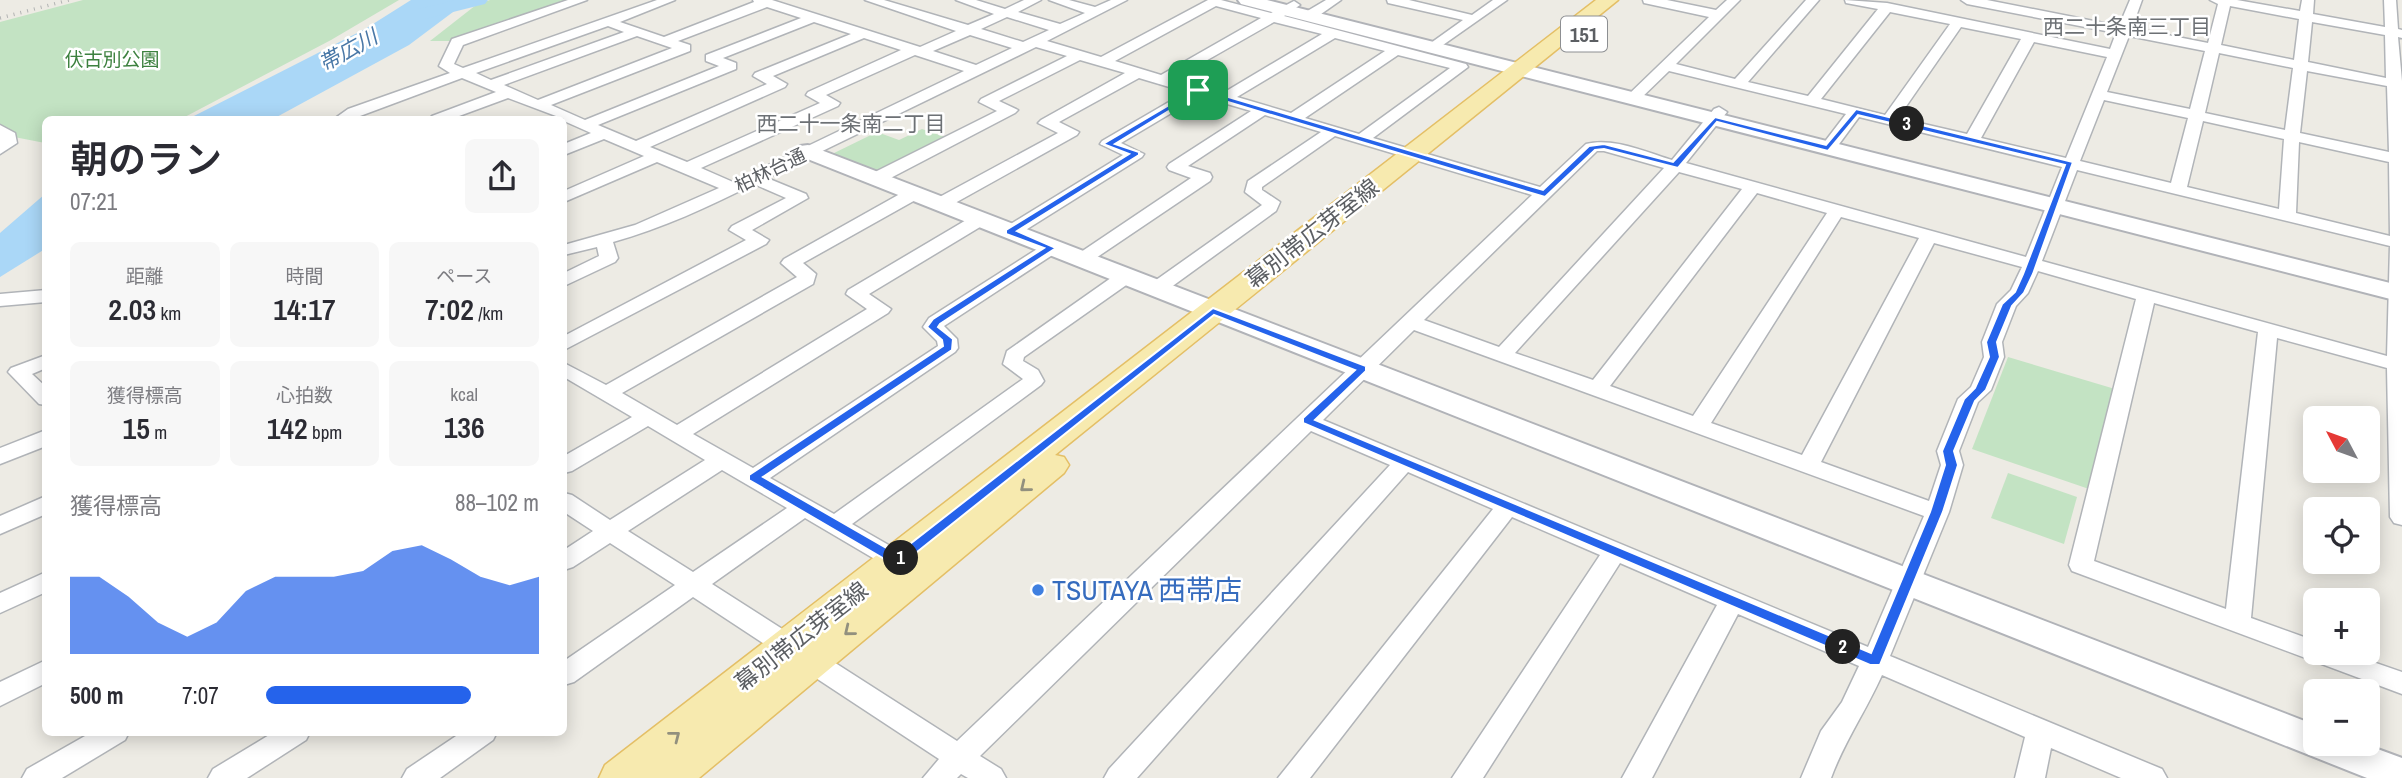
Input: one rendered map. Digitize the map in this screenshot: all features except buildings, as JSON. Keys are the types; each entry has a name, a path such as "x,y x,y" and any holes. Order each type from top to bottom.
{"main road":[{"name":"幕別帯広芽室線","path":"1531,69 1608,0"},
{"name":"幕別帯広芽室線","path":"621,778 800,654 1531,69 1626,0"},
{"name":"幕別帯広芽室線","path":"668,778 800,654"}],"street":[{"path":"563,116 539,112 508,93 446,66 457,42 581,0"},
{"path":"347,116 669,0"},
{"path":"665,41 768,3 794,0"},
{"path":"871,0 970,30 1079,55 1545,194"},
{"path":"847,28 914,0"},
{"path":"962,0 1061,29"},
{"path":"688,168 833,103 813,95 1035,0"},
{"path":"1055,0 1097,12"},
{"name":"柏林台通","path":"567,249 604,241 668,219 1121,0"},
{"path":"1247,0 1437,45 2400,289"},
{"path":"1162,80 1292,10 1335,0"},
{"path":"1393,0 1417,2 1474,19"},
{"path":"1437,45 1501,0"},
{"path":"1649,0 1719,15"},
{"path":"1635,95 1734,0"},
{"path":"1739,83 1814,0"},
{"path":"1851,0 2114,54"},
{"path":"1924,15 1935,0"},
{"path":"1967,0 2036,6 2123,31 2398,85"},
{"path":"1816,778 1831,739 1853,708 1875,661 1937,512 1952,465 1948,451 1969,399 1980,390 1994,357 1992,342 2007,304 2019,293 2033,264 2136,0"},
{"path":"2287,216 2292,136 2308,0"},
{"path":"2390,0 2397,33 2400,159 2399,365 2402,517"},
{"path":"2178,189 2222,1 2397,33"},
{"path":"1103,62 1214,2 1292,10 1333,33 1461,67 1360,140"},
{"path":"768,3 976,70"},
{"path":"1812,101 1886,7"},
{"path":"585,125 731,66 711,58 814,18"},
{"path":"539,112 685,48 608,22"},
{"path":"1889,120 1958,22"},
{"path":"491,85 636,32"},
{"path":"1224,99 1333,33"},
{"path":"636,147 780,84 761,76 863,34"},
{"path":"1972,140 2030,36"},
{"path":"1293,120 1396,50"},
{"path":"875,179 1010,110 986,102 1079,55"},
{"path":"1665,65 2400,243"},
{"path":"607,393 806,280 807,274 790,263 1071,132 1046,123 1138,73"},
{"path":"1010,232 1136,154 1108,144 1198,90"},
{"path":"446,116 508,93"},
{"path":"2098,94 2400,159"},
{"path":"1081,260 1204,177 1175,167 1263,110"},
{"path":"1831,145 1856,112"},
{"path":"1502,355 1675,166 1717,116"},
{"path":"567,118 733,188"},
{"path":"0,130 9,136 9,143 0,149"},
{"path":"1156,289 1270,207 1271,202 1253,192 1254,185 1333,131"},
{"path":"567,149 604,133"},
{"path":"939,778 1592,147 1604,146 2399,365"},
{"path":"808,151 2303,736"},
{"path":"567,196 657,156"},
{"path":"567,342 760,240 738,230 800,198 753,178"},
{"path":"1597,389 1753,187"},
{"path":"1698,426 1837,210"},
{"path":"677,434 881,309 855,294 979,220"},
{"path":"1808,466 1929,236"},
{"path":"567,279 609,258 604,241"},
{"path":"754,478 948,348 947,339 933,327 936,321 1051,248"},
{"path":"835,525 1034,382 1031,374 1013,364 1014,355 1125,277"},
{"path":"0,300 42,296"},
{"path":"2146,296 2081,565 2303,647"},
{"path":"1412,322 1937,512"},
{"path":"2237,624 2268,329"},
{"path":"42,363 18,372 42,395"},
{"path":"568,377 607,393 908,567"},
{"path":"567,464 648,417"},
{"path":"1307,421 2152,778"},
{"path":"0,457 42,439"},
{"path":"567,559 722,459"},
{"path":"1119,778 1405,463"},
{"path":"567,502 991,778"},
{"path":"0,526 42,506"},
{"path":"1293,778 1508,506"},
{"path":"567,673 803,508"},
{"path":"1467,778 1615,552"},
{"path":"0,604 42,583"},
{"path":"1637,778 1732,601"},
{"path":"2352,665 2402,683"},
{"path":"0,695 42,672"},
{"path":"2030,778 2041,730"},
{"path":"37,778 109,736"},
{"path":"223,778 290,736"},
{"path":"417,778 477,736"},
{"path":"2353,756 2402,775"}],"green space":[{"name":"伏古別公園","path":"83,0 399,0 331,40 187,116 42,116 42,142 9,136 0,130 0,22"},
{"path":"490,0 573,0 451,41 430,41 476,5"},
{"path":"922,129 948,138 888,170 873,173 830,155 877,132 899,140"},
{"path":"2008,357 2115,389 2089,489 1972,449"},
{"path":"2008,473 2077,497 2064,544 1991,518"}],"water":[{"path":"411,0 469,0 409,45 279,116 194,116 365,29"},
{"path":"42,197 42,251 0,277 0,233"}],"waterway":[{"name":"帯広川","path":"425,13 479,0"}],"railway":[{"path":"0,18 69,0"}],"place":[{"name":"TSUTAYA 西帯店","path":"1038,590"}],"district":[{"name":"西二十条南三丁目","path":"2127,26"},
{"name":"西二十一条南二丁目","path":"851,123"}],"route":[{"path":"1198,90 1545,194 1592,147 1604,146 1675,166 1715,119 1828,148 1856,112 2070,164 2028,274 2019,293 2007,304 1992,342 1994,357 1980,390 1969,399 1948,451 1952,465 1937,512 1875,661 1307,421 1362,369 1213,311 897,560 754,478 948,348 947,339 933,327 936,321 1051,248 1010,232 1136,154 1108,144 1198,90"}]}
